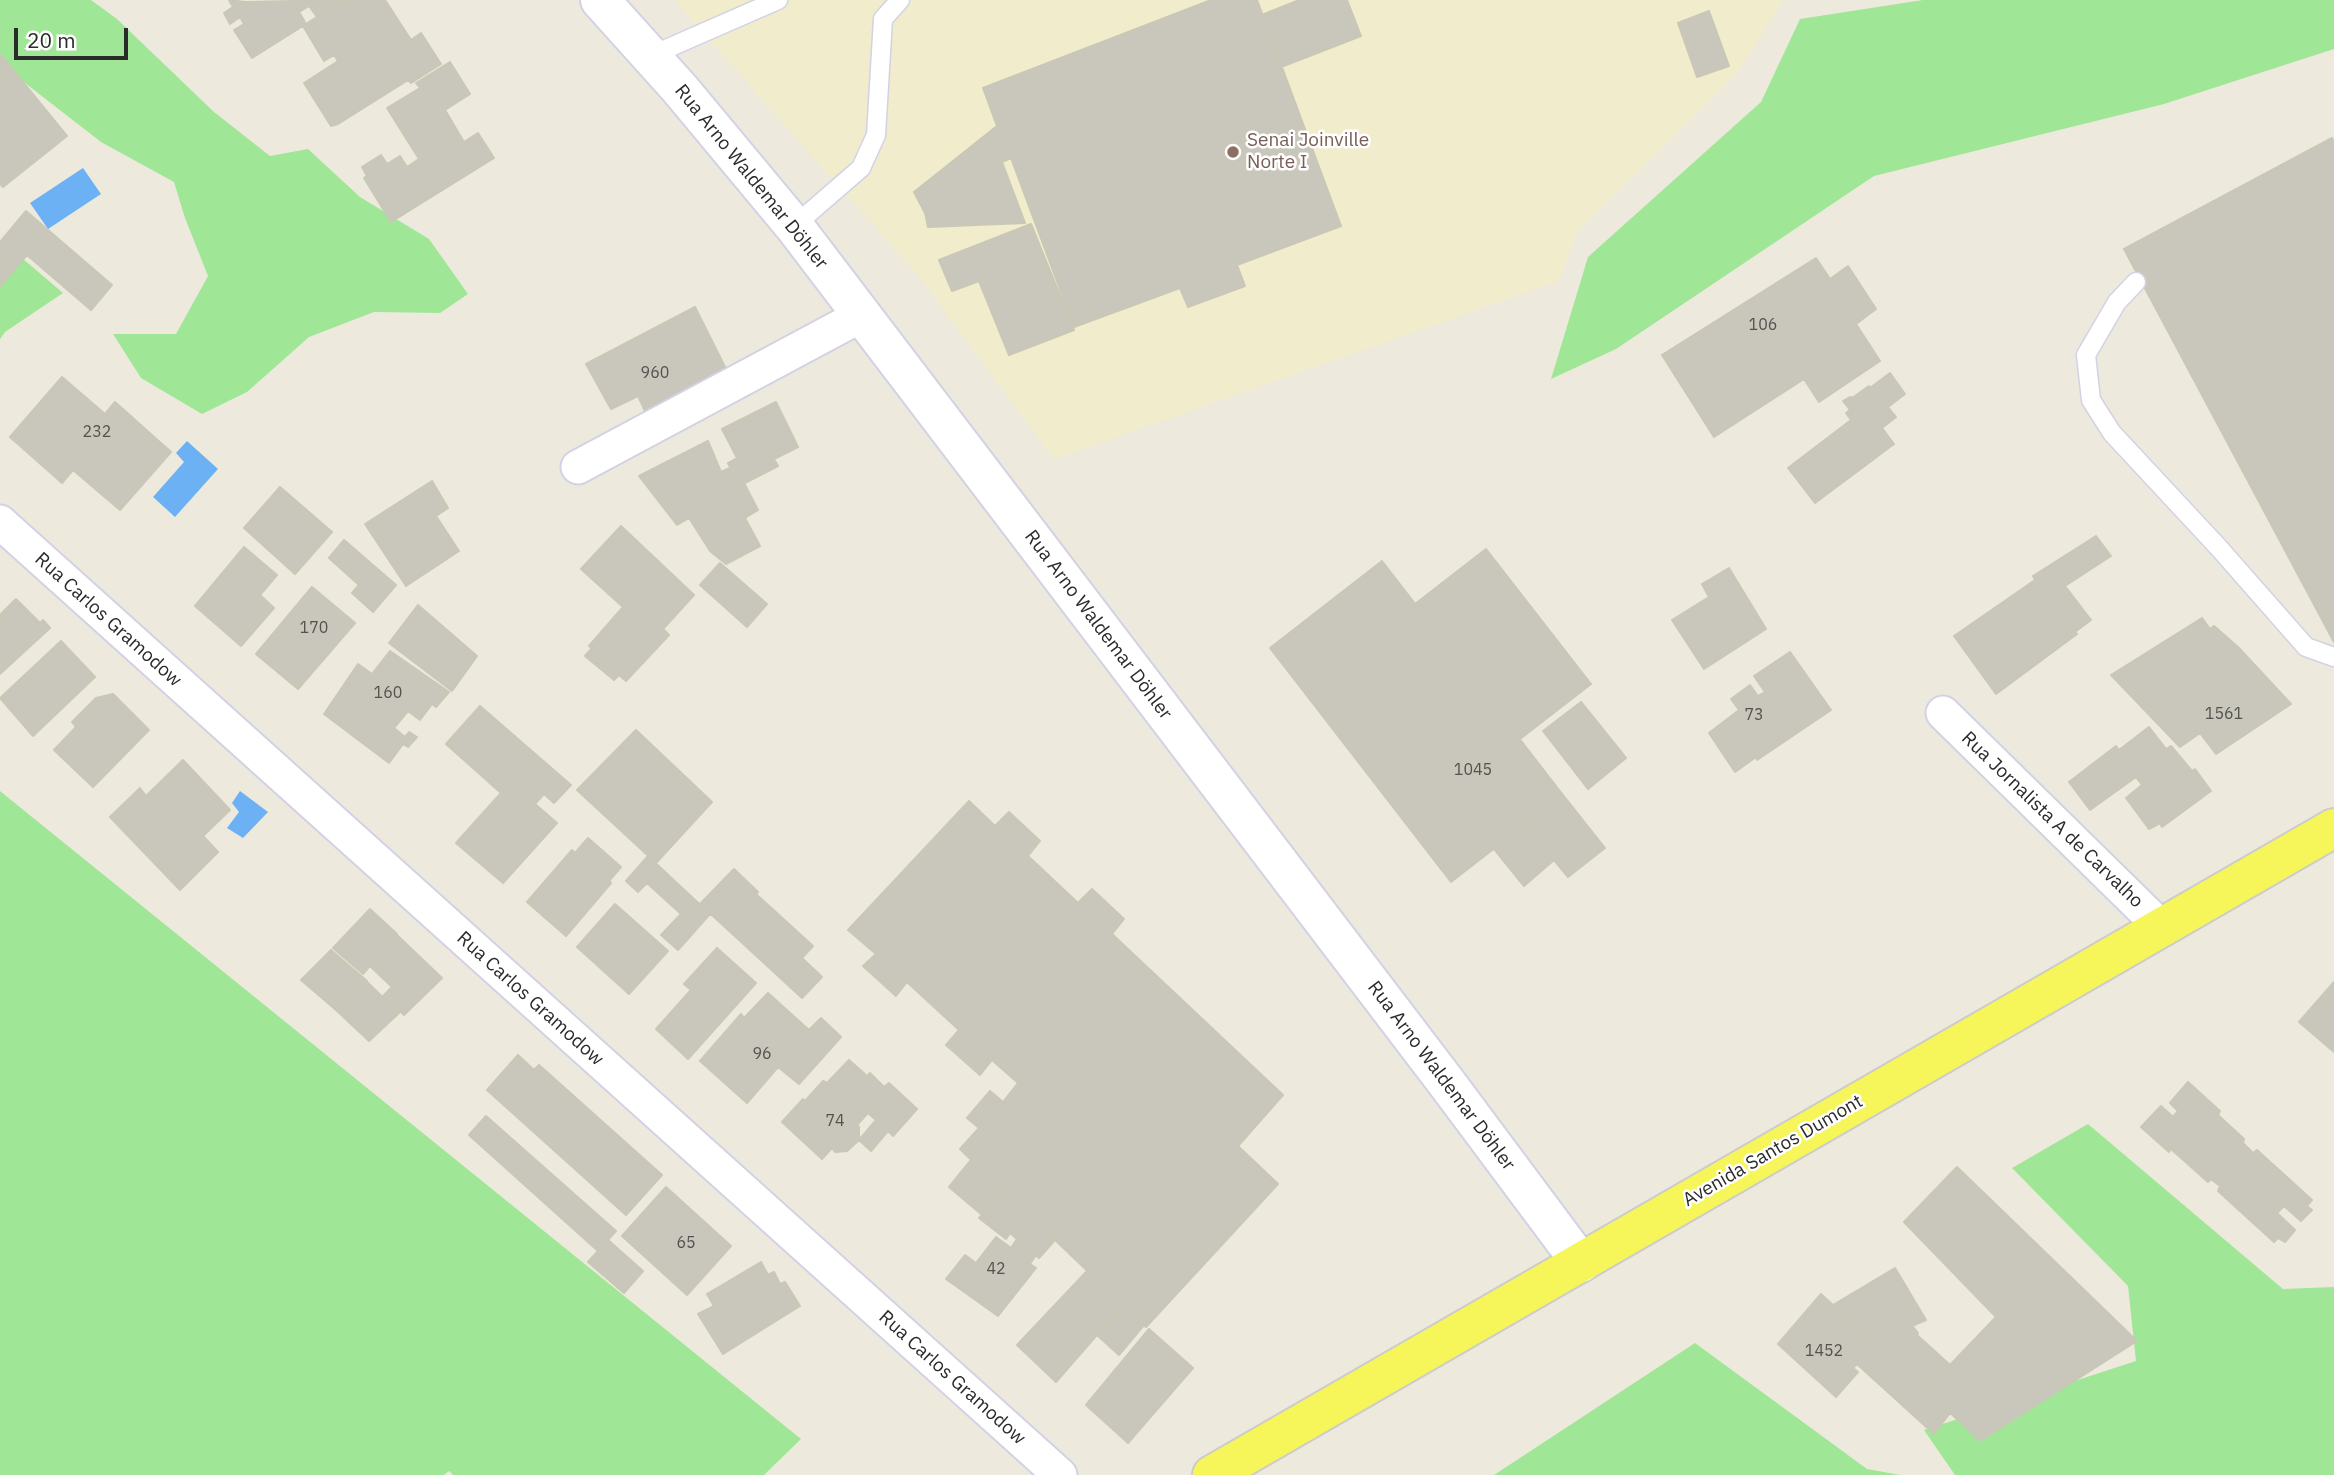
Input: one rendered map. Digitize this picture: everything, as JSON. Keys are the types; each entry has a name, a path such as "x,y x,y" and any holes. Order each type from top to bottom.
{"main road":[{"name":"Rua Arno Waldemar Döhler","path":"600,0 794,226 1581,1263"},
{"name":"Avenida Santos Dumont","path":"1212,1475 2334,828"}],"street":[{"path":"578,467 862,315"},
{"name":"Rua Carlos Gramodow","path":"0,523 1060,1475"},
{"name":"Rua Jornalista A de Carvalho","path":"1942,713 2161,927"}],"lane":[{"path":"650,56 778,0"},
{"path":"794,226 862,168 876,135 883,19 900,0"},
{"path":"2136,282 2118,302 2086,355 2091,400 2112,433 2306,647 2334,657"}],"shaded area":[{"name":"Senai Joinville Norte I","path":"674,0 1784,0 1737,73 1577,232 1559,281 1054,459 921,279"}],"green space":[{"path":"0,0 91,0 117,19 214,112 270,156 308,149 360,197 429,239 468,294 440,313 374,312 309,337 247,392 202,414 141,378 113,334 176,334 208,276 174,182 101,142 16,76 0,57"},
{"path":"1923,0 2334,0 2334,49 2164,104 1874,176 1616,349 1551,379 1588,257 1761,102 1800,19"},
{"path":"0,257 22,258 63,293 5,332 0,339"},
{"path":"0,791 801,1439 764,1475 453,1475 449,1471 444,1475 0,1475"},
{"path":"2088,1124 2283,1289 2334,1287 2334,1475 1955,1475 1924,1430 2136,1361 2128,1286 2012,1168"},
{"path":"1695,1343 1867,1469 1900,1475 1494,1475"}],"water":[{"path":"83,168 101,194 48,229 30,203"},
{"path":"187,441 218,469 175,517 153,497 184,462 176,453"},
{"path":"240,791 268,812 243,838 227,828 239,812 232,803"}],"building":[{"path":"229,0 343,0 317,17 309,6 299,12 306,24 252,58 234,30 244,24 240,17 230,24 224,13 233,7"},
{"path":"343,0 385,0 411,40 421,33 441,64 411,83 408,80 331,126 304,83 338,61 334,55 324,61 303,26"},
{"path":"1211,0 1257,0 1341,226 1237,265 1245,286 1188,307 1180,288 1074,327 1011,158 1002,162 1025,223 928,227 925,213 914,192 997,126 983,88"},
{"path":"1299,0 1347,0 1361,36 1281,67 1262,15"},
{"path":"1709,11 1729,66 1697,77 1678,23"},
{"path":"0,54 67,136 3,187 0,184"},
{"path":"450,62 470,94 445,110 464,142 478,133 494,158 391,222 364,178 367,176 362,167 381,155 387,164 400,156 407,167 419,159 387,108 420,88 416,83"},
{"path":"2332,138 2334,142 2334,642 2124,249"},
{"path":"26,211 112,285 91,310 27,255 0,286 0,242"},
{"path":"1031,224 1074,330 1009,355 979,281 952,291 939,260"},
{"path":"1816,258 1830,279 1848,266 1876,309 1856,324 1880,361 1819,402 1804,379 1714,437 1662,355"},
{"path":"695,307 727,371 646,413 638,396 611,409 586,364"},
{"path":"1890,373 1905,394 1888,407 1896,417 1882,428 1894,444 1815,503 1788,468 1851,420 1846,413 1850,410 1843,401 1869,386 1870,388"},
{"path":"62,377 105,414 115,402 171,452 120,510 73,470 62,483 10,437"},
{"path":"776,402 798,447 774,459 778,466 739,486 728,463 737,458 722,429"},
{"path":"708,441 721,472 730,468 739,486 744,483 758,510 745,518 760,546 726,564 710,551 689,518 677,525 639,476"},
{"path":"432,481 448,508 436,516 459,551 406,586 365,524"},
{"path":"280,487 332,532 295,574 244,528"},
{"path":"621,526 694,595 663,629 669,635 626,681 619,675 614,680 585,656 592,648 589,646 623,607 581,569"},
{"path":"2096,536 2111,556 2065,586 2091,620 2075,632 2077,634 1996,694 1954,636 2035,580 2033,576"},
{"path":"344,540 396,585 373,612 352,593 359,585 329,558"},
{"path":"244,547 277,575 260,595 274,608 241,646 195,606"},
{"path":"1486,549 1591,684 1520,739 1415,604"},
{"path":"1382,561 1563,795 1451,882 1270,648"},
{"path":"720,563 767,604 747,627 700,585"},
{"path":"1729,568 1766,629 1704,669 1672,620 1709,597 1702,584"},
{"path":"312,587 355,623 298,689 256,654"},
{"path":"16,599 40,623 43,620 50,628 0,674 0,615"},
{"path":"418,605 477,656 452,691 389,643"},
{"path":"2202,618 2210,629 2214,626 2238,647 2291,704 2216,754 2200,733 2180,747 2111,675"},
{"path":"61,641 95,677 33,736 0,698"},
{"path":"390,651 449,692 436,707 432,704 420,720 408,711 394,728 405,737 409,732 417,737 408,747 403,744 389,763 324,714 358,664 372,674"},
{"path":"1790,652 1831,710 1735,772 1709,733 1739,710 1731,699 1750,685 1758,696 1765,692 1754,676"},
{"path":"113,694 149,730 93,787 54,750 76,727 72,722 96,698"},
{"path":"1581,702 1626,758 1588,789 1543,731"},
{"path":"480,706 571,785 554,803 544,794 535,804 557,823 503,883 456,843 501,793 446,744"},
{"path":"2149,727 2166,749 2171,746 2192,771 2195,769 2211,791 2162,827 2160,823 2149,829 2126,798 2142,785 2136,777 2090,810 2069,782 2116,746 2119,750"},
{"path":"636,730 712,802 656,863 577,790"},
{"path":"183,760 230,810 203,836 218,852 180,890 110,817 140,788 146,796"},
{"path":"1563,795 1605,848 1568,877 1554,860 1524,886 1494,849"},
{"path":"969,801 995,826 1009,812 1040,841 1028,856 1078,903 1092,889 1124,919 1112,934 1283,1095 1238,1146 1278,1184 1146,1327 960,1149 979,1128 967,1118 990,1091 1003,1102 1018,1083 992,1060 980,1075 946,1045 959,1030 907,982 896,996 863,966 876,954 848,930"},
{"path":"588,838 621,867 609,881 611,883 566,936 527,902 572,850 575,853"},
{"path":"648,856 710,914 678,950 661,935 681,914 647,883 638,892 626,881"},
{"path":"734,869 758,892 756,894 813,946 802,958 822,977 802,998 700,904"},
{"path":"615,904 668,951 629,994 577,947"},
{"path":"370,909 397,934 363,974 333,948"},
{"path":"397,935 442,978 404,1015 383,996 392,987 370,966"},
{"path":"717,948 756,983 688,1059 656,1029 691,990 684,984"},
{"path":"331,950 367,981 336,1010 301,980"},
{"path":"366,981 399,1013 369,1041 336,1010"},
{"path":"2334,982 2334,1052 2299,1022"},
{"path":"768,993 809,1030 821,1018 841,1037 799,1084 778,1067 747,1103 700,1061 741,1014 744,1018"},
{"path":"518,1055 534,1070 539,1065 662,1175 626,1215 487,1090"},
{"path":"849,1060 867,1076 870,1073 884,1087 889,1083 917,1109 893,1136 888,1131 871,1151 859,1140 847,1151 835,1152 832,1148 822,1159 782,1122 823,1081 827,1083","holes":["868,1113 876,1120 859,1140 857,1125"]},
{"path":"2188,1082 2220,1111 2218,1115 2244,1139 2243,1143 2253,1153 2257,1150 2312,1200 2307,1206 2312,1210 2301,1221 2284,1206 2277,1213 2295,1230 2285,1242 2278,1238 2274,1242 2218,1191 2220,1186 2211,1179 2208,1182 2141,1127 2161,1106 2173,1117 2178,1111 2170,1103"},
{"path":"486,1116 616,1231 598,1251 469,1135"},
{"path":"971,1160 1002,1189 981,1214 949,1187"},
{"path":"1957,1167 2137,1341 1980,1441 1926,1390 1996,1317 1904,1222"},
{"path":"666,1187 731,1246 687,1295 622,1236"},
{"path":"1002,1189 1055,1240 1039,1258 1010,1233 1006,1239 979,1218"},
{"path":"996,1237 1011,1248 1017,1239 1036,1255 1030,1264 1036,1268 998,1316 946,1279 965,1255 976,1263"},
{"path":"608,1240 643,1271 624,1293 588,1262"},
{"path":"761,1262 768,1275 774,1272 780,1284 785,1282 800,1306 723,1354 698,1314 714,1306 707,1294"},
{"path":"1895,1268 1926,1320 1912,1326 1917,1335 1950,1365 1926,1390 1833,1305"},
{"path":"1087,1271 1123,1305 1056,1382 1017,1345"},
{"path":"1821,1294 1950,1413 1934,1434 1857,1364 1853,1368 1858,1372 1836,1397 1778,1344"},
{"path":"1123,1305 1144,1325 1119,1355 1098,1336"},
{"path":"1149,1329 1193,1368 1128,1443 1086,1405"}],"place":[{"name":"Senai Joinville Norte I","path":"1233,152"}]}
